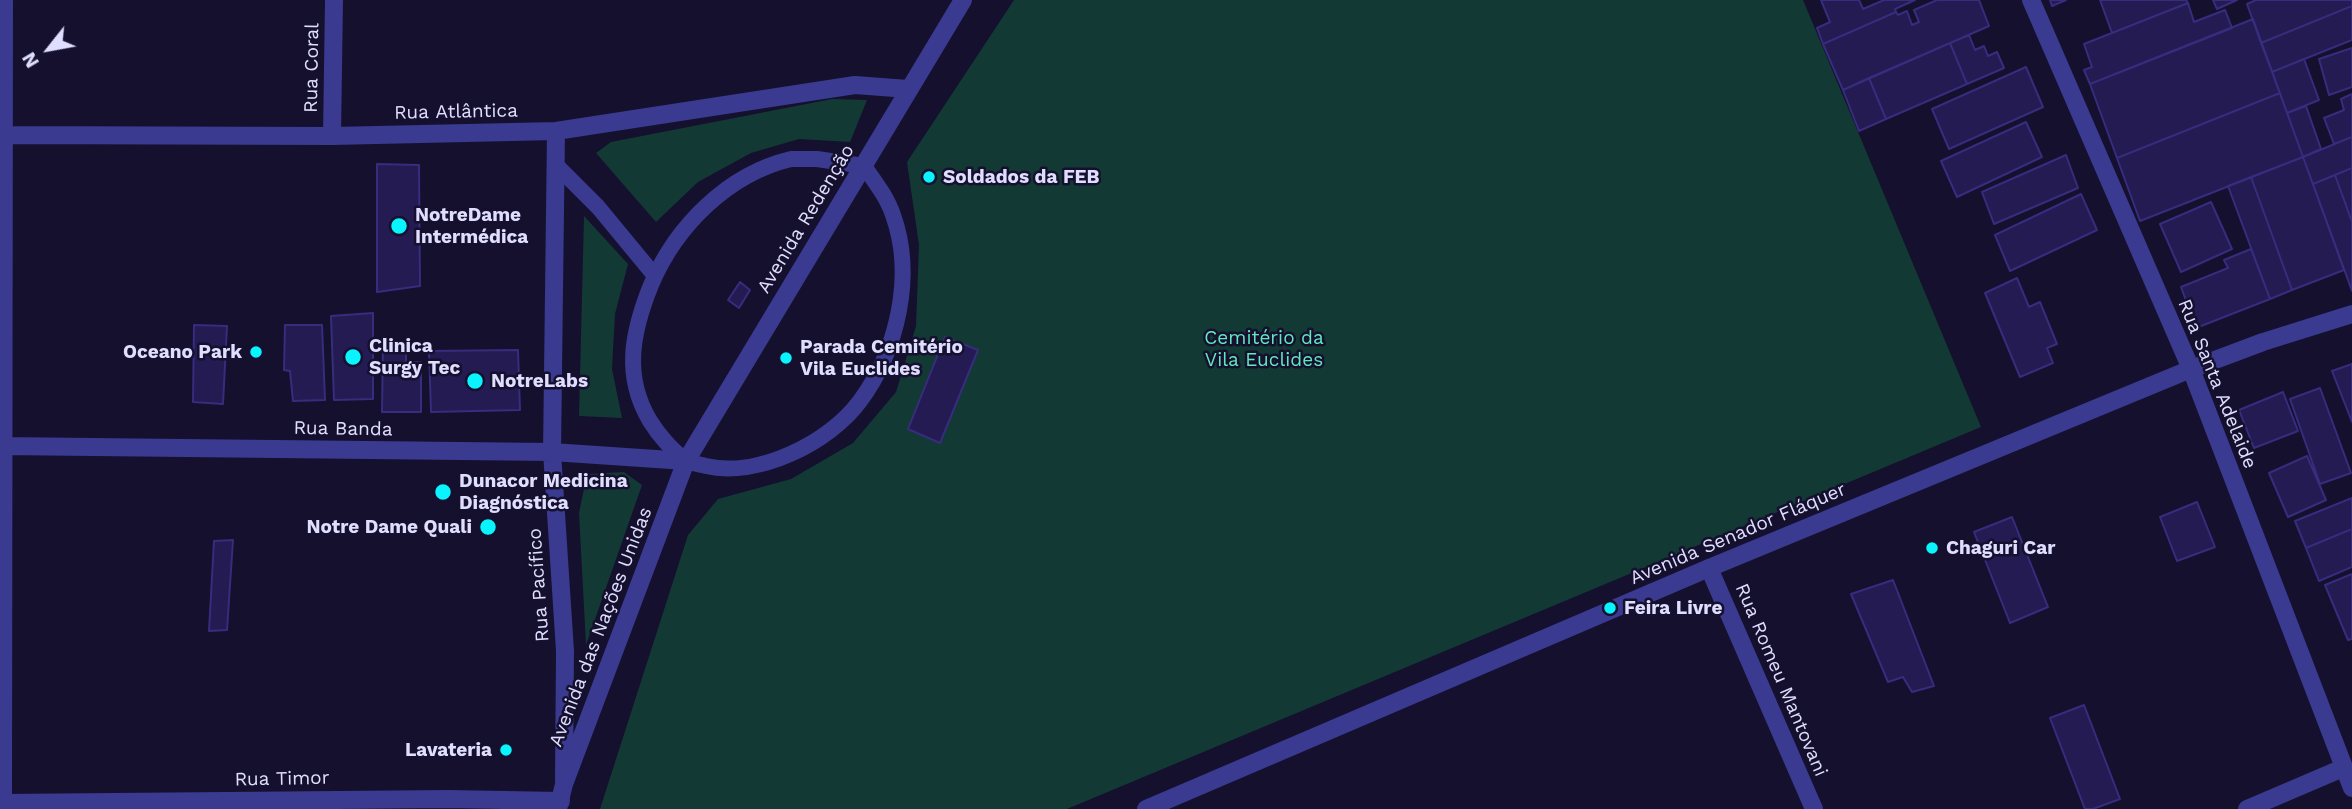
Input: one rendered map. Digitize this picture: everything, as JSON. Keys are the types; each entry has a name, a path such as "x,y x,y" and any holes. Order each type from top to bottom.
{"street":[{"path":"3,806 1,446 4,0"},
{"name":"Rua Coral","path":"332,136 334,0"},
{"name":"Avenida Redenção","path":"686,461 963,0"},
{"name":"Rua Santa Adelaide","path":"2031,0 2191,369 2352,788"},
{"name":"Rua Atlântica","path":"2,135 332,136 556,131 855,85 908,89"},
{"name":"Rua Pacífico","path":"556,131 558,167 552,452 565,651 561,798"},
{"name":"Avenida Senador Fláquer","path":"1146,809 1709,568 2191,369 2263,342 2352,314"},
{"name":"Rua Banda","path":"1,446 552,452 686,461"},
{"name":"Avenida das Nações Unidas","path":"561,798 686,461"},
{"name":"Rua Romeu Mantovani","path":"1709,568 1814,809"},
{"path":"2247,809 2343,768"},
{"name":"Rua Timor","path":"3,806 561,798"}],"lane":[{"path":"791,159 817,159 864,166 885,196 901,245 902,281 896,324 888,351 869,387 847,416 789,456 739,468 717,468 686,461 655,429 634,384 631,357 635,332 655,276 684,230 709,204 738,180 770,164 791,159"},
{"path":"558,167 598,207 655,276"}],"green space":[{"name":"Cemitério da Vila Euclides","path":"1014,0 1803,0 1981,427 1067,809 600,809 688,535 718,499 791,479 853,443 896,392 916,326 919,245 907,162"},
{"path":"832,99 867,100 850,142 799,139 751,153 698,182 656,222 596,153 611,142"},
{"path":"584,216 628,264 615,314 612,369 622,418 579,416"},
{"path":"624,472 642,485 586,645 579,513 587,474"}],"building":[{"path":"1821,0 1859,0 1863,9 1884,0 1915,0 1895,9 1896,12 1823,44 1817,28 1830,22"},
{"path":"1937,0 1979,0 1989,26 1843,90 1823,44 1896,12 1898,15 1907,11 1912,25 1919,22 1914,10"},
{"path":"2050,0 2066,0 2052,6"},
{"path":"2100,0 2186,0 2188,3 2112,33"},
{"path":"2213,0 2237,0 2217,9"},
{"path":"2256,0 2352,0 2352,6 2261,43 2247,4"},
{"path":"2188,3 2194,22 2225,10 2232,28 2090,84 2084,70 2092,67 2084,44"},
{"path":"2352,6 2352,40 2272,72 2261,43"},
{"path":"2253,19 2280,93 2117,158 2090,84"},
{"path":"1969,35 1975,50 1984,46 1988,56 1997,52 2004,68 1967,84 1950,43"},
{"path":"1950,43 1967,84 1886,119 1869,78"},
{"path":"2352,48 2352,87 2329,95 2319,59"},
{"path":"2304,59 2319,100 2287,113 2272,72"},
{"path":"2026,67 2043,107 1949,149 1932,109"},
{"path":"1869,78 1886,119 1859,131 1843,90"},
{"path":"2280,93 2303,157 2140,221 2117,158"},
{"path":"2352,94 2352,137 2334,144 2324,118 2344,110 2341,99"},
{"path":"2306,106 2321,149 2303,157 2287,113"},
{"path":"2026,122 2042,157 1957,197 1941,161"},
{"path":"2352,137 2352,168 2313,184 2303,157"},
{"path":"2066,155 2078,188 1994,224 1982,192"},
{"path":"2303,157 2344,270 2292,290 2251,177"},
{"name":"NotreDame Intermédica","path":"377,164 419,165 420,286 377,292"},
{"path":"2352,168 2352,222 2335,175"},
{"path":"2335,175 2352,222 2352,291 2313,184"},
{"path":"2251,177 2292,290 2270,299 2228,186"},
{"path":"2081,194 2097,230 2010,271 1995,235"},
{"path":"2211,202 2232,249 2181,272 2160,224"},
{"path":"2251,249 2270,299 2196,328 2181,287 2228,268 2224,260"},
{"path":"2017,278 2029,307 2040,302 2057,344 2047,348 2053,363 2020,377 1985,293"},
{"path":"740,282 750,290 739,308 728,300"},
{"name":"Clinica Surgy Tec","path":"373,313 373,399 334,400 331,316"},
{"path":"194,325 227,326 223,404 193,402"},
{"path":"285,325 322,325 325,400 293,401 290,371 284,370"},
{"path":"945,337 978,350 940,443 908,429"},
{"path":"406,341 406,362 421,362 421,412 382,412 383,343"},
{"name":"NotreLabs","path":"518,350 520,410 431,412 429,351"},
{"path":"2352,364 2352,422 2332,371"},
{"path":"2320,388 2351,473 2320,484 2290,399"},
{"path":"2283,392 2298,431 2254,448 2239,410"},
{"path":"2307,456 2326,500 2288,517 2269,473"},
{"path":"2352,498 2352,529 2306,548 2295,521"},
{"path":"2197,502 2215,547 2177,561 2160,517"},
{"path":"2012,517 2048,607 2010,623 1974,532"},
{"path":"2352,529 2352,567 2319,581 2306,548"},
{"path":"233,540 227,630 209,631 214,541"},
{"path":"2352,574 2352,639 2348,640 2325,585"},
{"path":"1893,580 1934,686 1912,692 1903,677 1888,682 1851,594"},
{"path":"2084,705 2120,799 2093,809 2085,809 2050,718"}],"place":[{"name":"Soldados da FEB","path":"929,177"},
{"name":"NotreDame Intermédica","path":"399,226"},
{"name":"Oceano Park","path":"256,352"},
{"name":"Clinica Surgy Tec","path":"353,357"},
{"name":"Parada Cemitério Vila Euclides","path":"786,358"},
{"name":"NotreLabs","path":"475,381"},
{"name":"Dunacor Medicina Diagnóstica","path":"443,492"},
{"name":"Notre Dame Quali","path":"488,527"},
{"name":"Chaguri Car","path":"1932,548"},
{"name":"Feira Livre","path":"1610,608"},
{"name":"Lavateria","path":"506,750"}]}
